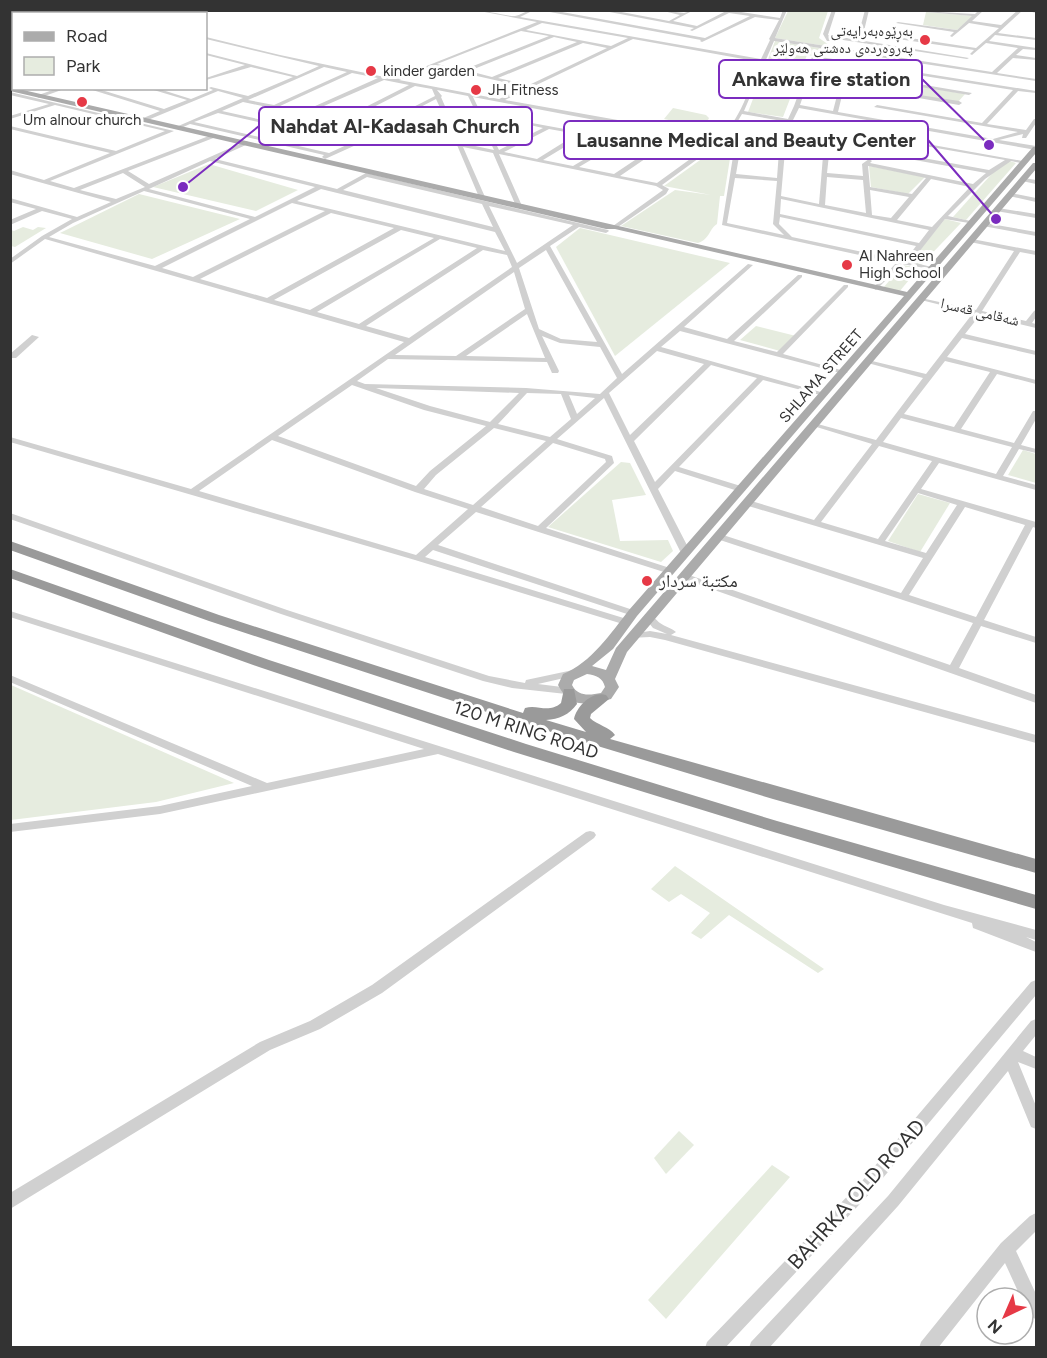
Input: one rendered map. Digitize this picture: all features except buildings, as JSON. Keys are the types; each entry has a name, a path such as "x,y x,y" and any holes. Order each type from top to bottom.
{"highway":[{"name":"120 M RING ROAD","path":"10,545 243,628 463,700 684,767 1036,866"},
{"name":"120 M RING ROAD","path":"10,573 238,655 524,750 1036,902"},
{"path":"463,700 506,705 549,715 565,709 569,701 567,691"},
{"path":"601,699 587,708 582,715 588,726 597,732 641,746 684,767"}],"main road":[{"path":"177,12 193,10"},
{"path":"15,90 57,102 214,135 483,200 519,206 750,265 903,296"},
{"name":"SHLAMA STREET","path":"609,678 617,657 634,636 986,225 1013,187 1025,162 1036,149"},
{"name":"SHLAMA STREET","path":"576,672 608,646 630,617 844,372 903,296 933,269 973,223 1036,165"},
{"path":"609,229 876,288 903,296"},
{"path":"795,429 814,426 812,420 806,415"},
{"path":"576,672 599,672 609,678 612,687 601,699 586,701 567,691 566,681 576,672"}],"street":[{"path":"476,10 762,61"},
{"path":"515,17 532,10"},
{"path":"541,10 706,39"},
{"path":"563,15 572,10"},
{"path":"601,10 698,27"},
{"path":"661,10 684,14"},
{"path":"668,22 692,10"},
{"path":"658,186 721,142 741,112 785,10"},
{"path":"826,36 834,10"},
{"path":"858,41 867,10"},
{"path":"894,36 903,10 976,15"},
{"path":"942,44 982,10"},
{"path":"956,68 1024,10 1036,12"},
{"path":"682,35 730,11 781,20"},
{"path":"924,26 927,12"},
{"path":"688,48 753,16"},
{"path":"395,80 541,22"},
{"path":"969,22 1003,27"},
{"path":"898,23 957,31"},
{"path":"600,32 618,24"},
{"path":"521,30 612,48"},
{"path":"861,32 977,49"},
{"path":"1029,39 1036,32"},
{"path":"995,34 1036,39"},
{"path":"463,72 554,36"},
{"path":"826,36 967,58"},
{"path":"826,36 842,50"},
{"path":"207,38 322,67 470,95 721,142 826,155"},
{"path":"500,100 632,38"},
{"path":"771,39 1035,80 1036,72"},
{"path":"493,78 582,42"},
{"path":"986,42 1036,49"},
{"path":"207,52 230,44"},
{"path":"994,73 1022,47"},
{"path":"207,52 297,77"},
{"path":"1012,56 1036,59"},
{"path":"790,120 814,57 1036,92"},
{"path":"451,58 461,60"},
{"path":"471,62 481,64"},
{"path":"835,113 848,62"},
{"path":"919,74 931,64"},
{"path":"207,79 251,65"},
{"path":"432,65 529,86"},
{"path":"46,181 177,129 322,67"},
{"path":"207,70 222,74"},
{"path":"273,107 351,72"},
{"path":"846,73 969,93"},
{"path":"304,113 383,78"},
{"path":"873,119 882,79"},
{"path":"806,80 843,83"},
{"path":"944,118 979,83"},
{"path":"342,121 414,84"},
{"path":"207,86 273,107 666,189 666,192 609,229 577,225 483,200 366,175 337,191"},
{"path":"434,88 483,200 516,268 537,331 555,371"},
{"path":"984,125 1017,89"},
{"path":"15,90 177,129"},
{"path":"39,96 58,90"},
{"path":"95,90 164,111"},
{"path":"156,90 191,100"},
{"path":"143,120 218,90"},
{"path":"880,90 959,103"},
{"path":"470,95 519,206"},
{"path":"376,128 439,96"},
{"path":"10,118 57,102"},
{"path":"513,103 529,136"},
{"path":"797,106 1036,149"},
{"path":"877,107 1026,132"},
{"path":"217,111 356,143"},
{"path":"741,112 1025,162"},
{"path":"10,113 20,115"},
{"path":"402,115 452,126"},
{"path":"537,161 604,120"},
{"path":"1021,146 1026,132 1036,120"},
{"path":"523,122 583,134"},
{"path":"189,123 330,155"},
{"path":"894,139 906,125"},
{"path":"10,127 116,153"},
{"path":"496,153 548,127"},
{"path":"573,168 642,127"},
{"path":"319,160 385,130"},
{"path":"822,205 826,155 851,131"},
{"path":"989,140 1026,132"},
{"path":"614,177 678,134"},
{"path":"74,190 214,135"},
{"path":"959,151 974,137"},
{"path":"10,262 44,237 77,219 246,143"},
{"path":"738,144 724,224 933,269"},
{"path":"837,144 989,172"},
{"path":"782,150 776,224 791,237"},
{"path":"865,164 881,152"},
{"path":"976,154 989,172"},
{"path":"208,159 497,230"},
{"path":"876,288 912,255 944,217 989,172 1010,160"},
{"path":"865,164 976,186"},
{"path":"865,164 869,215"},
{"path":"123,171 145,188 255,219"},
{"path":"10,172 115,201"},
{"path":"825,175 865,178"},
{"path":"733,176 780,180"},
{"path":"893,220 930,177"},
{"path":"1013,187 1036,182"},
{"path":"155,269 320,187"},
{"path":"1013,187 1036,200"},
{"path":"866,188 912,196"},
{"path":"778,197 933,229"},
{"path":"10,201 77,219"},
{"path":"291,201 509,254"},
{"path":"10,224 41,209"},
{"path":"998,210 1036,216"},
{"path":"193,280 330,211"},
{"path":"777,215 920,246"},
{"path":"944,217 973,223"},
{"path":"192,492 577,225"},
{"path":"986,225 1036,234"},
{"path":"267,301 399,228"},
{"path":"44,237 410,341"},
{"path":"310,314 438,238"},
{"path":"972,241 1036,253"},
{"path":"547,246 621,378"},
{"path":"361,326 481,248"},
{"path":"816,523 978,312 1018,250"},
{"path":"886,258 912,255"},
{"path":"418,558 750,265"},
{"path":"729,341 800,276"},
{"path":"779,354 846,286"},
{"name":"شەقامی قەسرا","path":"923,299 1032,325"},
{"path":"457,359 529,309"},
{"path":"1032,325 1036,312"},
{"path":"678,328 844,372"},
{"path":"537,331 554,339 572,343 602,345"},
{"path":"960,335 1036,353"},
{"path":"12,357 35,337"},
{"path":"544,348 572,343"},
{"path":"11,345 14,350 12,357"},
{"path":"655,348 824,394"},
{"path":"386,357 550,360"},
{"path":"943,358 1036,382"},
{"path":"868,362 928,377"},
{"path":"629,441 709,363"},
{"path":"955,431 995,371"},
{"path":"653,489 762,377"},
{"path":"352,382 380,386 603,394"},
{"path":"352,382 395,399 607,457 610,461 540,530"},
{"path":"418,490 433,473 492,425 526,390"},
{"path":"564,392 575,419"},
{"path":"603,394 686,553"},
{"path":"998,477 1036,413"},
{"path":"899,415 1036,452"},
{"path":"814,426 1036,488"},
{"path":"272,437 418,490 670,571"},
{"path":"10,439 630,617"},
{"path":"880,542 937,460"},
{"path":"673,468 741,489"},
{"path":"916,490 1033,524 953,670"},
{"path":"748,503 928,557"},
{"path":"903,597 962,504"},
{"path":"10,516 284,612 512,685 567,691"},
{"path":"720,537 1036,640"},
{"path":"431,546 630,617"},
{"path":"686,577 1036,699"},
{"path":"10,614 944,910 1036,935"},
{"path":"650,618 662,629 733,655"},
{"path":"634,636 658,635 1036,739"},
{"path":"460,668 516,682 542,681 576,672"},
{"path":"10,678 264,786"},
{"path":"10,828 160,810 264,786 388,762 439,749"},
{"path":"10,1202 265,1046 315,1025 377,989 590,835"},
{"path":"944,910 1036,947"},
{"path":"713,1347 867,1186 1036,986"},
{"name":"BAHRKA OLD ROAD","path":"757,1347 893,1201 1011,1055 1034,1033"},
{"path":"1011,1055 1036,1063"},
{"path":"1011,1055 1036,1122"},
{"path":"927,1347 1007,1249 1036,1221"},
{"path":"1007,1249 1036,1311"}],"green space":[{"path":"788,11 828,11 819,38 832,47 775,38"},
{"path":"926,12 973,16 957,30 923,25"},
{"path":"775,41 833,50 820,57 807,55 783,117 748,112"},
{"path":"887,81 965,94 958,102 886,90"},
{"path":"673,108 706,115 709,118 707,122 699,123 697,126 664,119"},
{"path":"721,145 732,146 724,196 720,196 717,224 705,239 698,243 621,226 675,190 711,195 664,186"},
{"path":"1010,161 1016,163 966,220 953,217 997,168"},
{"path":"209,164 298,190 256,211 153,187"},
{"path":"869,166 925,177 908,194 871,187"},
{"path":"139,194 240,219 152,259 60,233"},
{"path":"945,219 961,223 921,265 910,262"},
{"path":"23,227 33,230 38,227 46,228 15,247 11,246 11,230"},
{"path":"580,228 730,263 615,356 556,247"},
{"path":"903,265 919,268 899,292 883,288"},
{"path":"756,326 796,336 780,351 740,340"},
{"path":"1023,450 1036,454 1036,483 1008,475"},
{"path":"621,462 630,463 646,495 612,500 620,541 668,540 673,551 661,562 548,527"},
{"path":"918,494 950,503 920,552 888,541"},
{"path":"11,685 234,783 156,802 11,820"},
{"path":"675,866 824,969 818,973 729,915 701,939 691,933 710,913 681,894 669,902 651,889"},
{"path":"679,1131 694,1145 666,1174 654,1158"},
{"path":"772,1165 790,1177 666,1319 648,1300"}],"place":[{"name":"بەڕێوەبەرایەتی پەروەردەی دەشتی هەولێر","path":"925,40"},
{"name":"kinder garden","path":"371,71"},
{"name":"JH Fitness","path":"476,90"},
{"name":"Um alnour church","path":"82,102"},
{"name":"Ankawa fire station","path":"989,145"},
{"name":"Nahdat Al-Kadasah Church","path":"183,187"},
{"name":"Lausanne Medical and Beauty Center","path":"996,219"},
{"name":"Al Nahreen High School","path":"847,265"},
{"name":"مكتبة سردار","path":"647,581"}]}
